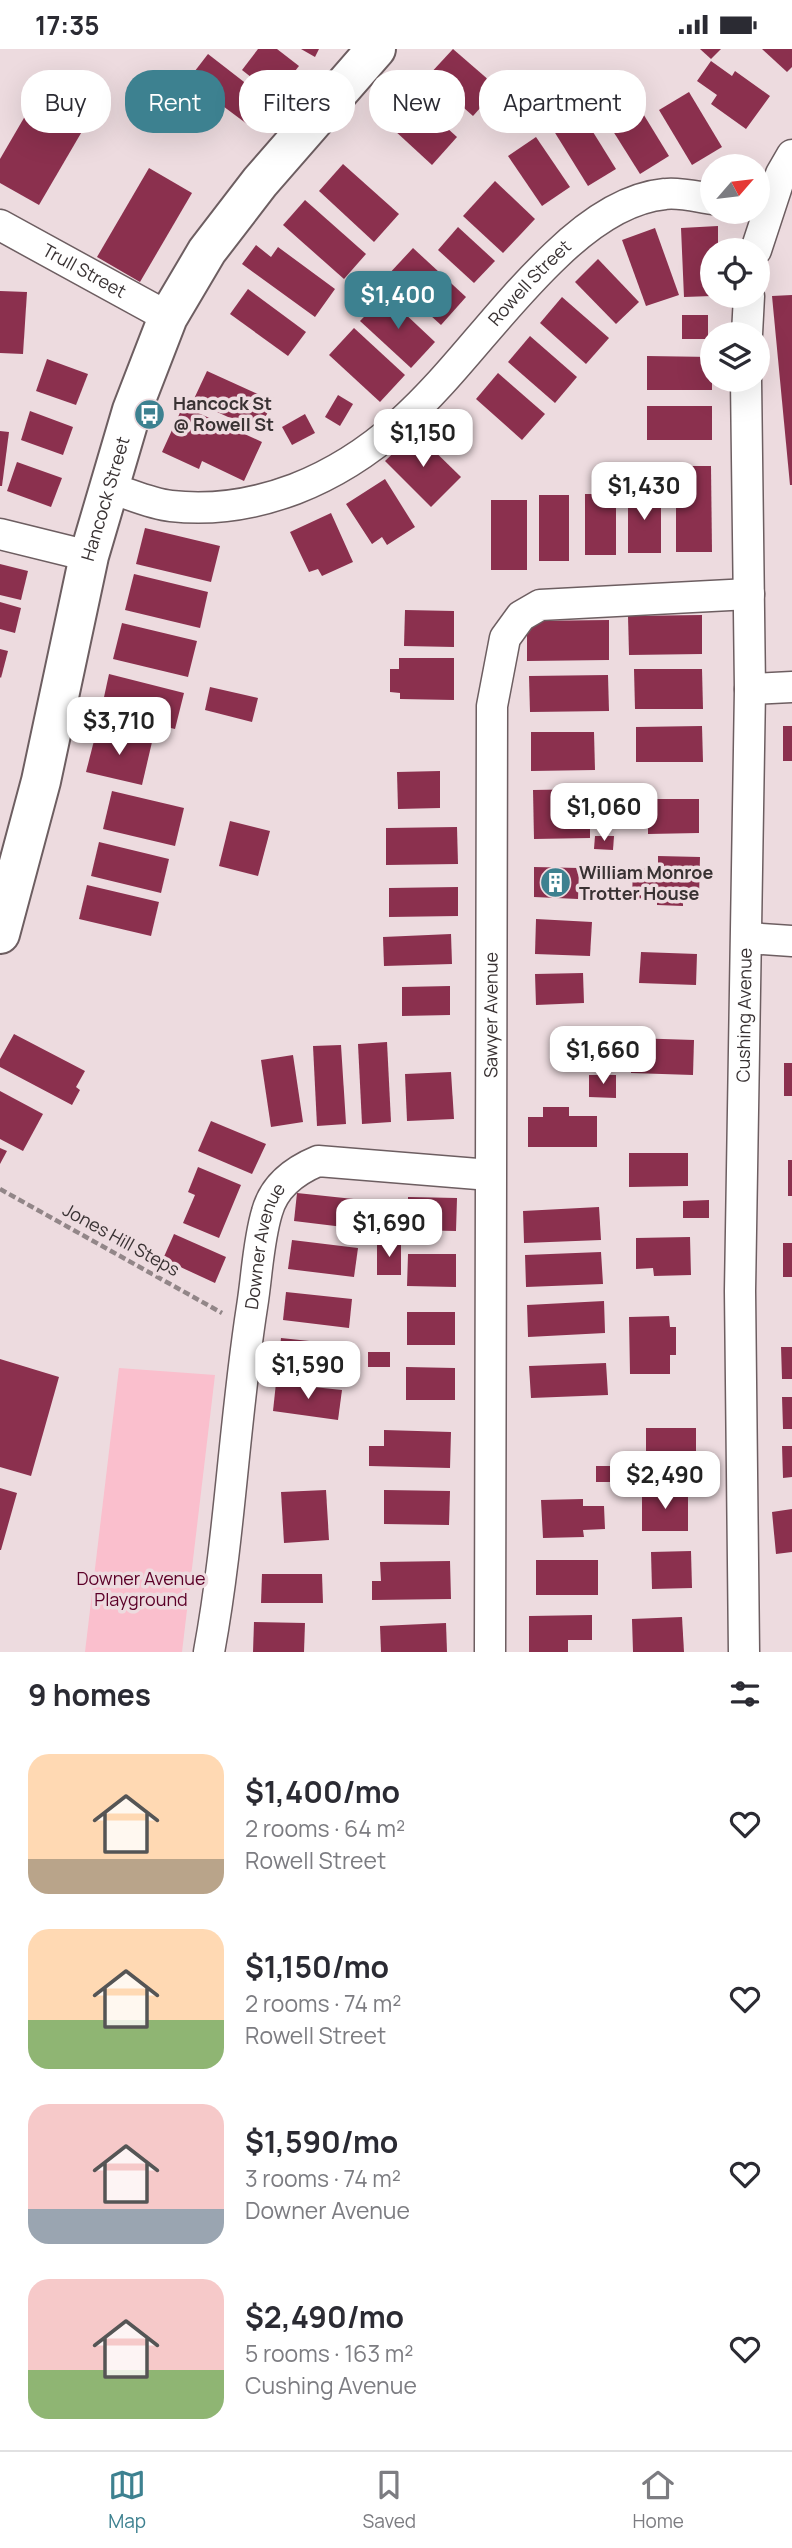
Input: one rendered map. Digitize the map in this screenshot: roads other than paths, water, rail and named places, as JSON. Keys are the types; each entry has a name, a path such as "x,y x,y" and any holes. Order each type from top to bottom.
{"main road":[{"name":"Hancock Street","path":"0,934 7,882 41,781 89,556 131,410 168,317 207,251 260,182 376,49"}],"street":[{"path":"770,194 792,155"},
{"name":"Rowell Street","path":"110,488 168,506 212,509 262,502 349,464 386,438 434,393 534,276 583,229 624,206 665,193 700,197"},
{"name":"Trull Street","path":"0,225 168,317"},
{"name":"Cushing Avenue","path":"744,1652 740,1291 750,689 746,392"},
{"path":"0,534 89,556"},
{"name":"Sawyer Avenue","path":"491,1652 492,706 505,638 521,616 540,605 749,594"},
{"path":"750,689 792,688"},
{"path":"747,938 792,941"},
{"name":"Downer Avenue","path":"209,1652 221,1585 247,1340 267,1211 282,1185 296,1170 318,1161 490,1175"}],"place":[{"name":"Hancock St @ Rowell St","path":"150,414"},
{"name":"William Monroe Trotter House","path":"556,883"}],"park label":[{"name":"Downer Avenue Playground","path":"141,1590"}]}
